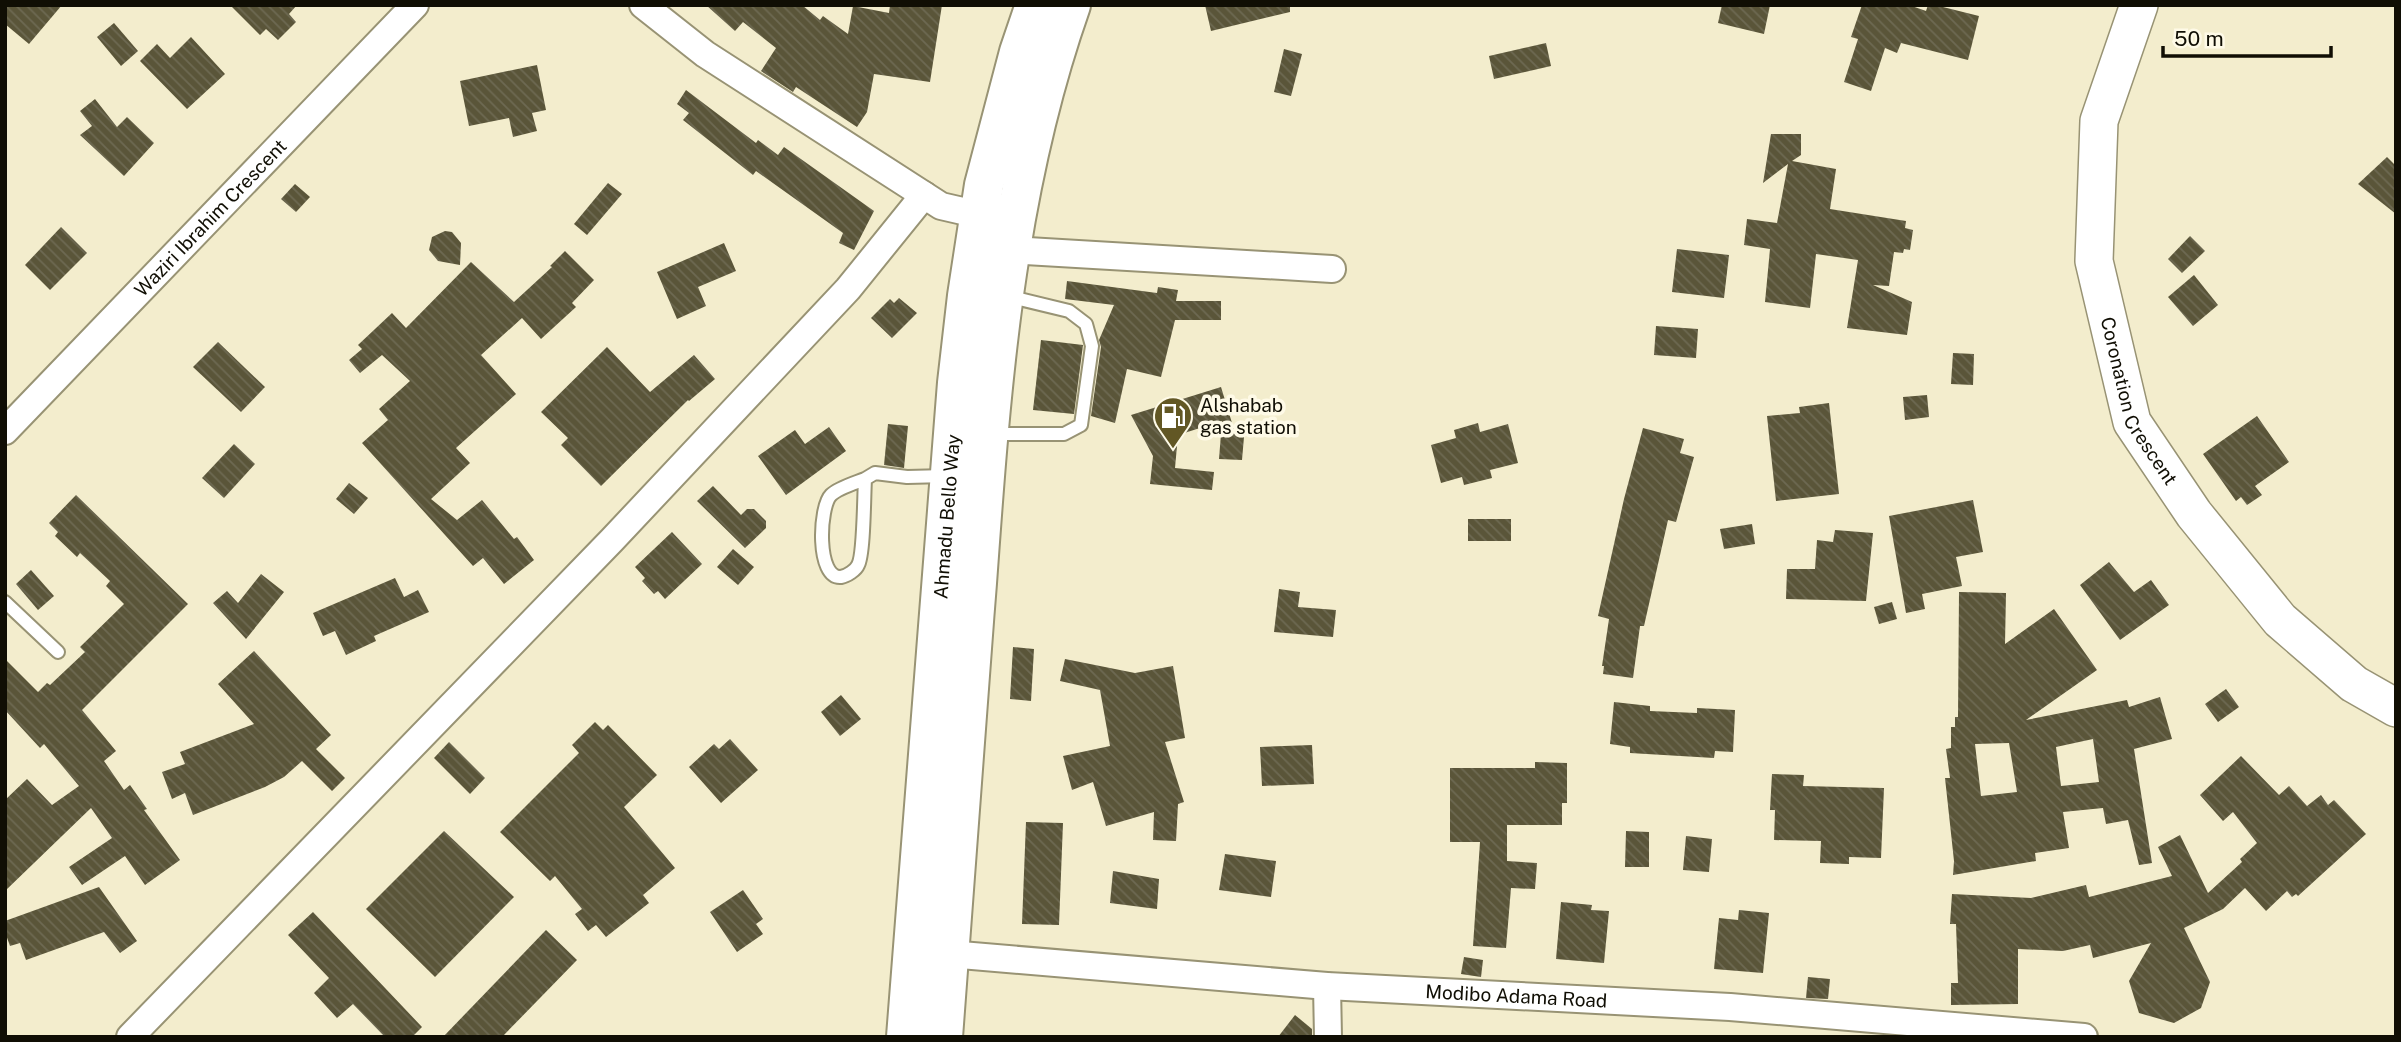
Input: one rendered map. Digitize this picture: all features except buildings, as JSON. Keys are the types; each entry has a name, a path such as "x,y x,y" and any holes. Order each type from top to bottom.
{"main road":[{"name":"Ahmadu Bello Way","path":"906,1037 957,383 967,296 984,186 1015,65 1035,5"},
{"name":"Ahmadu Bello Way","path":"943,1037 988,434 1003,295 1027,161 1055,52 1071,5"},
{"name":"Coronation Crescent","path":"2139,5 2099,121 2094,261 2132,422 2194,514 2280,620 2354,684 2396,708"}],"street":[{"name":"Waziri Ibrahim Crescent","path":"5,431 415,5"},
{"path":"643,5 705,54 941,206 980,215"},
{"path":"130,1037 622,530 848,289 924,195"},
{"path":"1010,250 1332,269"},
{"name":"Modibo Adama Road","path":"949,954 1327,986 1730,1007 2084,1037"},
{"path":"1327,986 1328,1037"}],"lane":[{"path":"988,434 1064,434 1081,425 1092,346 1086,324 1069,311 1003,295"},
{"path":"865,479 860,560 853,572 841,577 831,572 825,563 822,537 824,509 831,495 875,473 907,477 950,475"},
{"path":"5,602 58,652"}],"place":[{"name":"Alshabab gas station","path":"1173,450"}]}
